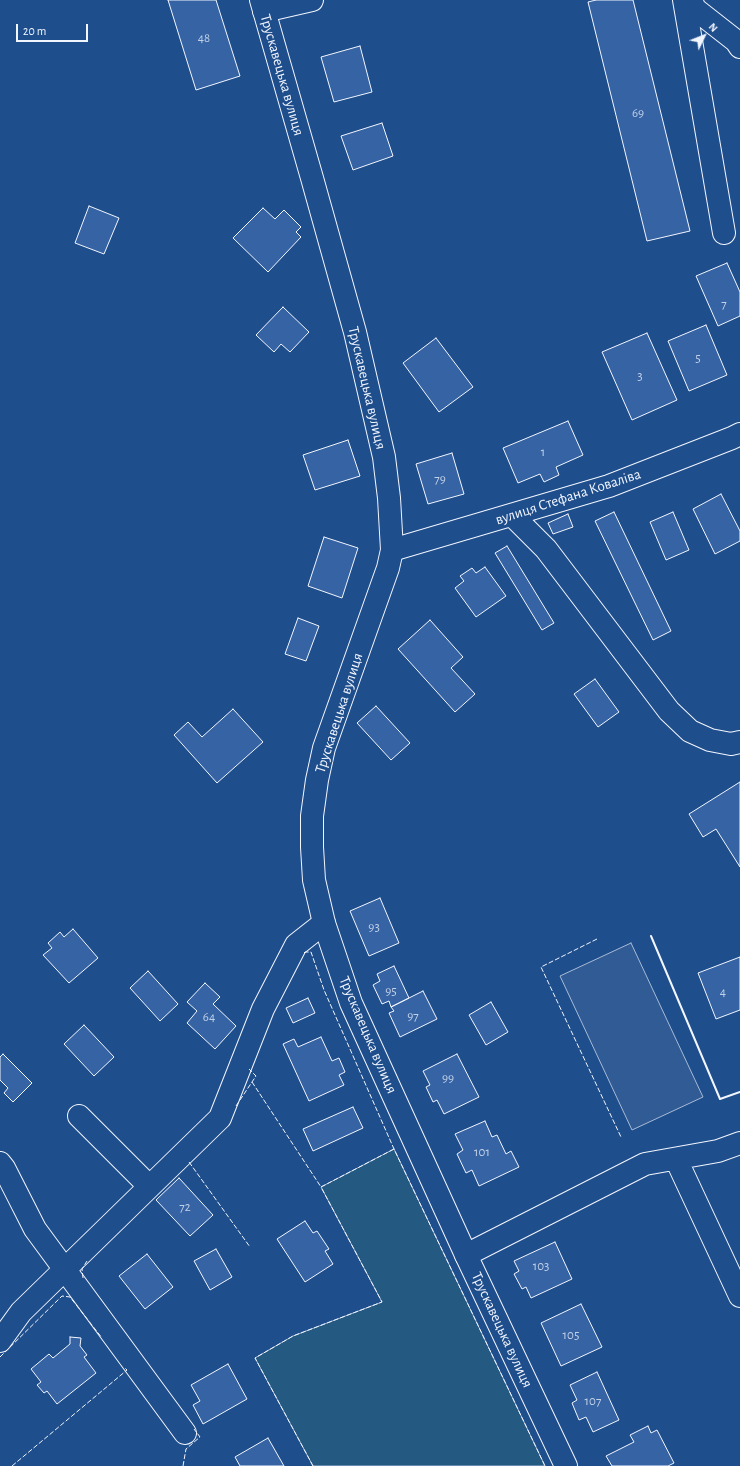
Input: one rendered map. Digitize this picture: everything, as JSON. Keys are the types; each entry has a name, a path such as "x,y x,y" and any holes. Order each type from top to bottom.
{"main road":[{"path":"262,5 312,0"},
{"path":"684,0 724,232"},
{"path":"691,0 696,8 736,41 740,47"},
{"name":"Трускавецька вулиця","path":"262,5 355,332 384,457 389,498 392,550 388,568 324,748 317,780 312,816 314,880 324,923 351,1003 466,1255 566,1466"},
{"name":"вулиця Стефана Коваліва","path":"392,550 609,486 740,434"},
{"path":"512,515 546,549 669,711 690,731 710,740 731,744 740,742"},
{"path":"0,1341 21,1312 220,1118 263,1009 296,945 324,923"},
{"path":"79,1116 149,1186"},
{"path":"466,1255 645,1164 718,1151 740,1143"},
{"path":"676,1159 740,1296"},
{"path":"0,1163 35,1229 185,1433"}],"shaded area":[{"path":"631,943 703,1097 632,1130 560,976"},
{"path":"394,1149 545,1466 313,1466 255,1358 293,1336 382,1302 321,1187"}],"building":[{"path":"168,0 216,0 240,76 196,90"},
{"path":"596,0 633,0 690,231 647,241 588,2"},
{"path":"360,46 372,92 334,102 321,57"},
{"path":"382,123 393,156 353,170 341,136"},
{"path":"89,206 119,218 104,254 75,243"},
{"path":"263,208 275,219 284,210 301,227 296,232 301,237 268,272 233,238"},
{"path":"727,263 740,292 740,316 718,326 696,276"},
{"path":"283,307 309,332 290,352 281,344 274,352 256,335"},
{"path":"706,325 727,375 689,391 668,341"},
{"path":"647,333 677,400 632,420 602,352"},
{"path":"436,338 473,387 439,412 403,363"},
{"path":"568,421 583,455 556,467 559,475 544,482 540,474 518,483 503,448"},
{"path":"348,440 360,476 315,490 303,455"},
{"path":"452,453 464,494 428,504 416,464"},
{"path":"721,494 740,531 740,541 715,554 693,509"},
{"path":"614,512 671,631 653,640 595,521"},
{"path":"673,512 689,550 666,560 650,522"},
{"path":"568,514 573,527 553,534 548,523"},
{"path":"324,537 358,548 342,598 308,586"},
{"path":"507,546 554,623 542,630 495,553"},
{"path":"485,567 506,596 476,617 455,588 464,581 460,576 472,568 476,573"},
{"path":"298,618 319,626 306,661 285,654"},
{"path":"430,620 463,657 451,668 475,694 455,712 398,649"},
{"path":"595,679 619,712 598,727 574,694"},
{"path":"376,706 410,743 391,760 357,723"},
{"path":"233,709 263,742 217,783 174,735 188,722 202,737"},
{"path":"740,782 740,867 716,829 703,837 689,814"},
{"path":"380,898 399,943 369,956 350,911"},
{"path":"73,929 98,958 69,983 43,955 52,948 48,943 60,932 64,937"},
{"path":"740,957 740,1010 716,1019 698,973"},
{"path":"394,966 409,998 391,1007 389,1001 382,1004 373,985 380,981 377,974"},
{"path":"148,971 178,1004 160,1021 130,988"},
{"path":"205,983 220,997 213,1004 236,1026 215,1049 187,1023 197,1011 187,1002"},
{"path":"423,991 437,1019 400,1037 389,1013 394,1011 391,1007"},
{"path":"308,998 315,1013 293,1023 286,1008"},
{"path":"491,1002 508,1032 486,1045 469,1015"},
{"path":"84,1025 114,1057 94,1076 64,1044"},
{"path":"321,1037 332,1061 339,1058 345,1072 339,1075 344,1085 309,1101 283,1044 294,1039 298,1047"},
{"path":"3,1054 32,1083 13,1102 4,1093 8,1088 0,1080 0,1057"},
{"path":"457,1054 479,1097 444,1114 437,1100 433,1102 426,1087 430,1085 423,1071"},
{"path":"353,1107 363,1128 313,1151 303,1129"},
{"path":"485,1121 492,1137 497,1135 506,1154 511,1151 519,1167 479,1186 472,1170 466,1173 457,1154 463,1150 455,1134"},
{"path":"179,1178 213,1215 190,1236 156,1200"},
{"path":"305,1221 313,1233 317,1231 329,1249 325,1251 333,1264 305,1282 277,1239"},
{"path":"555,1242 572,1279 531,1298 526,1287 522,1289 514,1274 519,1271 514,1261"},
{"path":"216,1249 232,1277 210,1290 194,1261"},
{"path":"147,1254 173,1287 145,1309 119,1276"},
{"path":"581,1304 602,1347 561,1366 541,1323"},
{"path":"70,1337 81,1338 80,1346 87,1355 84,1357 96,1373 57,1404 47,1391 44,1393 37,1385 41,1382 31,1369 49,1354 53,1358 70,1344"},
{"path":"228,1364 247,1399 203,1424 193,1405 200,1401 191,1385"},
{"path":"597,1372 619,1420 593,1432 586,1417 579,1420 572,1403 577,1400 570,1385"},
{"path":"648,1426 651,1433 657,1430 674,1463 668,1466 612,1466 606,1456 634,1442 630,1435"},
{"path":"268,1438 284,1466 240,1466 235,1457"}],"fence":[{"path":"597,939 541,967 621,1137"},
{"path":"304,953 311,952 324,990 394,1149 545,1466"},
{"path":"236,1106 256,1076 249,1069"},
{"path":"252,1082 321,1187"},
{"path":"313,1466 255,1358 293,1336 382,1302 321,1187 394,1149"},
{"path":"189,1162 250,1247"},
{"path":"83,1278 82,1269 87,1261"},
{"path":"0,1357 62,1296 70,1297 102,1338"},
{"path":"12,1466 127,1370 125,1368"},
{"path":"183,1466 186,1449 200,1437 194,1429"}],"wall":[{"path":"651,936 720,1099 740,1092"}]}
